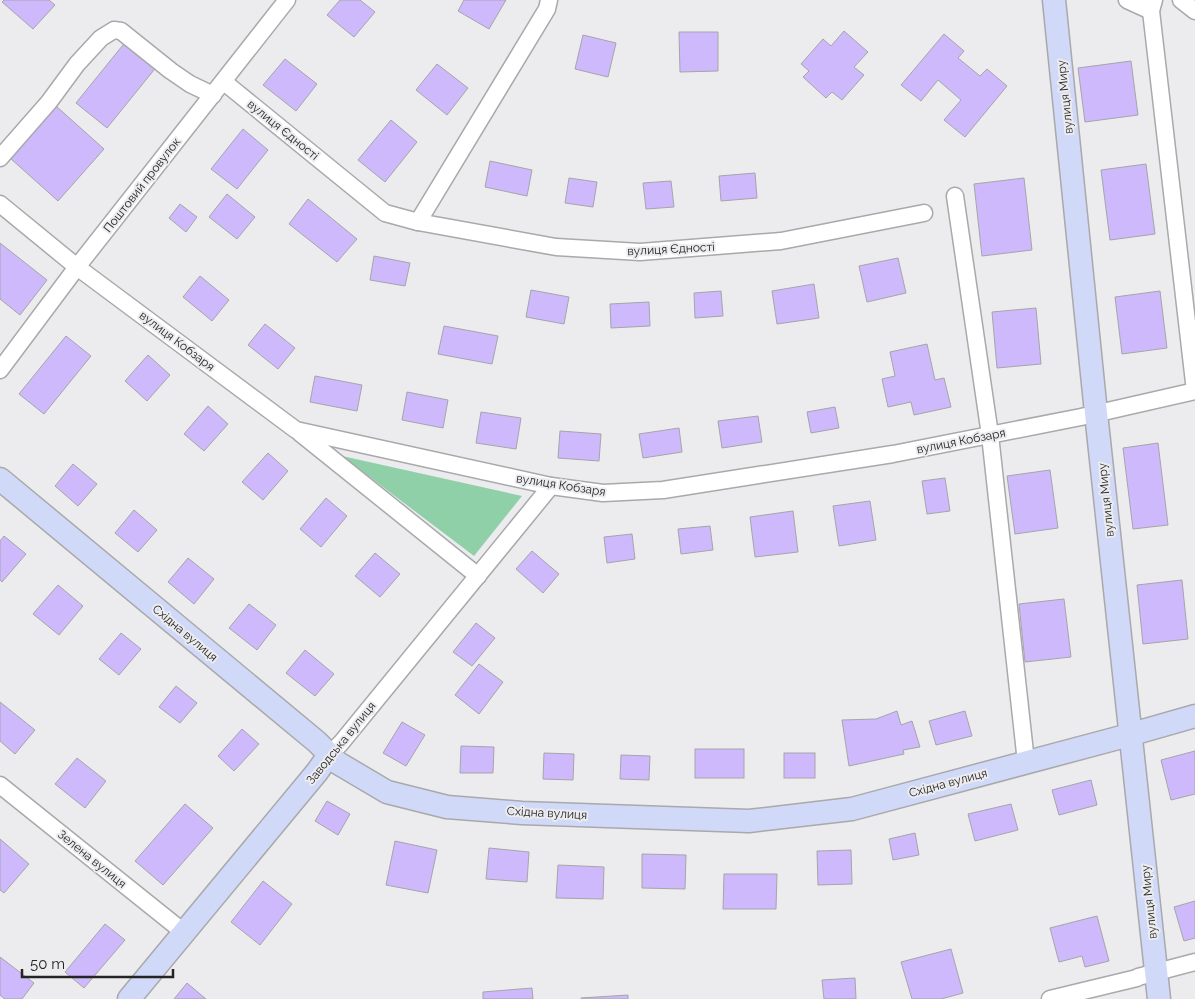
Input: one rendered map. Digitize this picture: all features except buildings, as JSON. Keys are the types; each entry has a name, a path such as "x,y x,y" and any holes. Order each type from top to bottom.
{"street":[{"name":"Поштовий провулок","path":"0,370 77,267 287,0"},
{"path":"418,222 547,9 549,0"},
{"name":"вулиця Миру","path":"1054,0 1096,414 1159,999"},
{"path":"1127,0 1152,5 1195,391"},
{"path":"1181,0 1195,11"},
{"path":"0,158 49,102 76,64 101,38 114,30 121,31 190,84 213,95"},
{"name":"вулиця Єдності","path":"224,82 385,213 418,222 556,247 640,252 781,241 924,213"},
{"path":"955,196 990,435 1026,762"},
{"name":"вулиця Кобзаря","path":"0,204 77,267 296,430 551,486 603,493 663,490 893,454 1096,414 1195,391"},
{"path":"296,430 478,576"},
{"name":"Східна вулиця","path":"0,479 316,742 338,763 388,792 448,807 522,813 749,821 852,808 1195,716"},
{"name":"Заводська вулиця","path":"129,999 551,486"},
{"name":"Зелена вулиця","path":"0,785 183,933"},
{"path":"1050,999 1195,962"}],"green space":[{"path":"342,456 522,496 474,556"}]}
